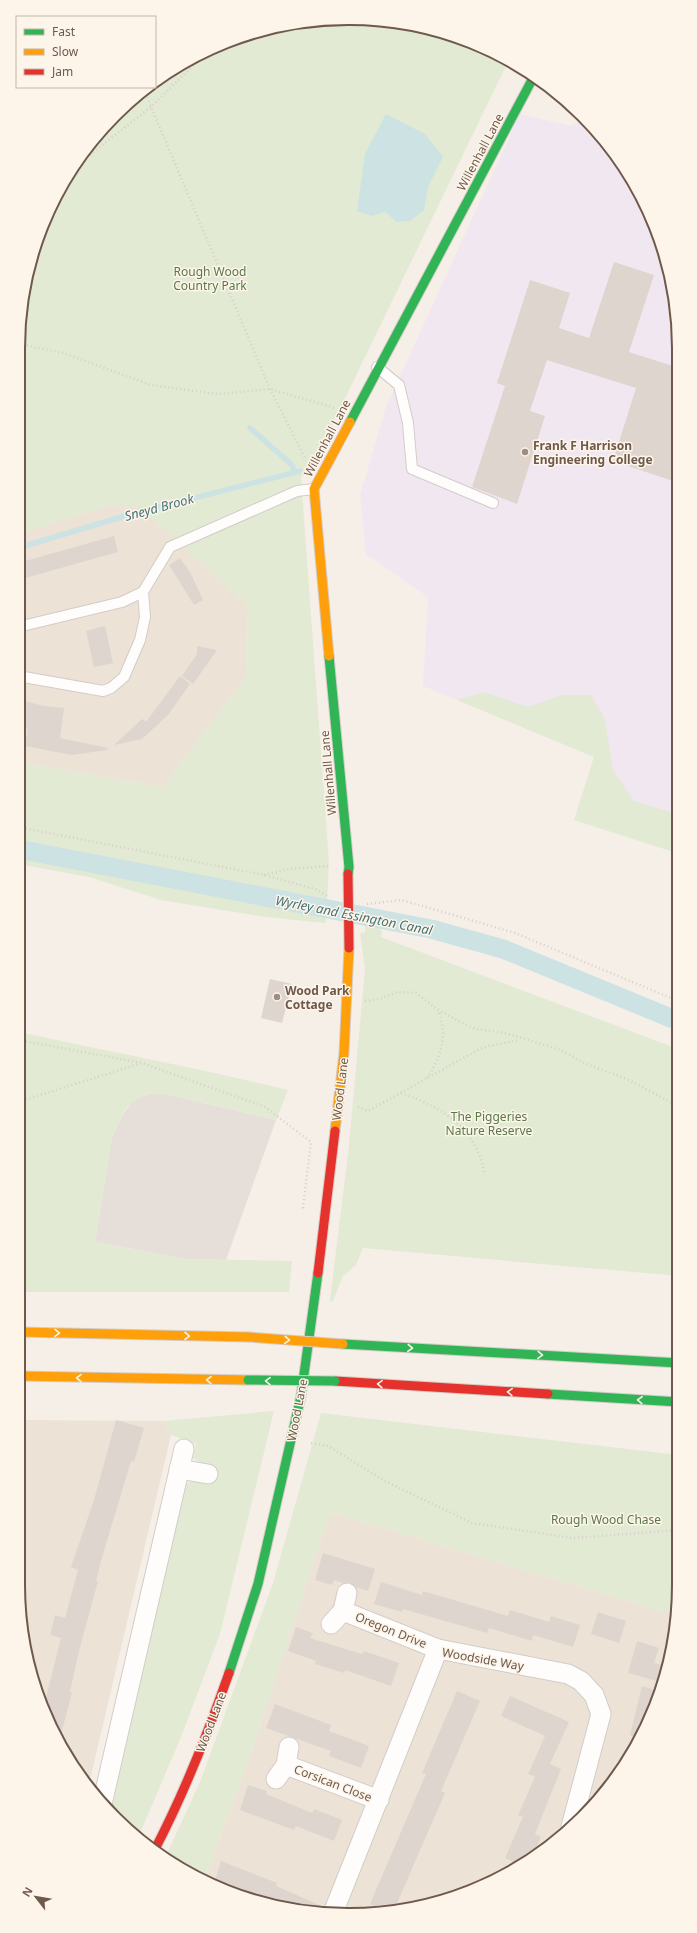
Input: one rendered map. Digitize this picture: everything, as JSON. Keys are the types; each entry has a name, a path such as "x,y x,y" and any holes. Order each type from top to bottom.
{"main road":[{"name":"Willenhall Lane","path":"349,948 348,870 315,485 531,82"},
{"name":"Wood Lane","path":"157,1845 170,1820 213,1719 235,1657 265,1555 301,1396 324,1226 344,1054 349,948"},
{"path":"25,1332 248,1337 672,1364"},
{"path":"25,1376 335,1382 672,1402"}],"street":[{"path":"104,1796 184,1449"},
{"path":"179,1469 208,1474"},
{"name":"Oregon Drive","path":"340,1610 438,1649"},
{"name":"Woodside Way","path":"335,1907 438,1649 568,1674 581,1681 594,1695 601,1714 574,1816"},
{"name":"Corsican Close","path":"284,1764 379,1800"}],"lane":[{"path":"377,367 399,385 408,423 412,469 493,503"},
{"path":"25,625 122,602 143,592 170,547 297,491 315,485"},
{"path":"25,677 103,691 111,688 124,677 140,640 145,617 143,592"}],"path":[{"path":"90,154 151,107 195,63"},
{"path":"147,96 270,389 315,485"},
{"path":"25,345 63,353 151,385 217,394 270,389 354,414"},
{"path":"264,875 289,869 326,866 348,870"},
{"path":"347,999 374,1000 397,992 410,992 421,996 450,1017 476,1029 505,1033 561,1050 584,1063 629,1080 672,1103"},
{"path":"427,1078 436,1064 443,1044 444,1032 442,1021 437,1009"},
{"path":"338,1102 353,1104 363,1111 368,1111 478,1050 488,1046 522,1039"},
{"path":"25,1041 142,1063 265,1107 311,1142 303,1208 324,1226"},
{"path":"25,1100 142,1063"},
{"path":"401,1093 437,1107 459,1126 477,1148 484,1175"},
{"path":"291,1439 328,1446 385,1481 472,1523 573,1538 672,1531"}],"shaded area":[{"path":"386,114 425,134 443,157 428,187 424,210 410,221 397,222 385,212 371,216 357,211 365,154"},
{"name":"Frank F Harrison Engineering College","path":"520,114 571,126 579,122 592,135 605,152 629,187 639,205 655,245 661,265 669,306 672,348 672,851 574,820 594,757 423,686 428,597 366,554 360,496 386,407"},
{"path":"110,505 140,508 247,604 246,678 163,787 25,763 25,532"},
{"path":"155,1093 165,1094 276,1120 226,1260 185,1259 95,1242 112,1137 123,1114 132,1102 139,1097"},
{"path":"25,1420 164,1421 171,1435 90,1779 68,1746 58,1728 42,1688 31,1648 25,1584"},
{"path":"330,1512 670,1614 666,1648 661,1668 655,1688 639,1728 617,1764 592,1798 562,1828 510,1865 492,1875 452,1891 412,1902 391,1905 348,1908 327,1907 285,1902 265,1897 245,1891 206,1875 247,1764"}],"green space":[{"name":"Rough Wood Country Park","path":"348,25 412,31 452,42 492,58 507,66 320,450 301,478 329,862 326,923 265,917 161,900 89,877 25,865 25,763 163,787 246,678 247,604 140,508 110,505 25,532 25,348 28,306 36,265 42,245 58,205 80,169 105,135 135,105 187,68 205,58 245,42 285,31"},
{"path":"484,692 528,707 561,695 591,695 605,719 613,770 634,801 672,812 672,851 574,820 594,757 457,700"},
{"name":"The Piggeries Nature Reserve","path":"365,920 382,931 381,937 672,1047 672,1275 363,1248 356,1265 343,1276 332,1303 330,1300 349,1145 365,969 360,933 365,932"},
{"path":"25,1033 206,1071 288,1090 276,1120 165,1094 155,1093 138,1097 126,1108 112,1137 95,1242 185,1259 292,1261 289,1292 25,1292"},
{"path":"274,1411 220,1634 181,1737 140,1832 113,1806 183,1486 211,1470 193,1458 196,1444 171,1435 164,1421"},
{"name":"Rough Wood Chase","path":"321,1413 672,1454 672,1584 670,1614 330,1512 247,1764 206,1875 168,1852 200,1782 273,1583"}],"building":[{"path":"614,262 654,275 629,352 672,366 672,481 613,461 636,388 547,360 530,411 545,416 517,504 472,487 505,386 497,383 530,280 570,293 559,328 589,338"},
{"path":"114,536 118,552 25,578 25,561"},
{"path":"180,558 190,572 203,600 194,605 169,565"},
{"path":"105,626 113,663 94,667 86,631"},
{"path":"197,646 217,650 193,684 182,676 197,654"},
{"path":"180,676 190,684 168,715 142,739 114,745 142,719 146,722"},
{"path":"25,701 44,706 64,708 60,738 108,748 107,750 72,755 25,746 28,729 25,728"},
{"name":"Wood Park Cottage","path":"270,979 292,984 282,1023 261,1018"},
{"path":"116,1420 144,1428 134,1462 131,1461 103,1554 96,1581 98,1581 79,1651 70,1692 72,1693 61,1734 46,1698 61,1638 50,1635 55,1615 65,1618 78,1570 71,1567 94,1500"},
{"path":"323,1553 375,1569 368,1591 356,1587 349,1582 343,1583 334,1580 332,1585 315,1580"},
{"path":"381,1582 422,1595 423,1591 508,1616 510,1610 549,1622 551,1616 580,1625 573,1647 533,1635 532,1641 489,1628 487,1633 403,1609 402,1612 374,1604"},
{"path":"598,1612 626,1621 619,1643 591,1634"},
{"path":"296,1627 313,1633 310,1638 362,1654 364,1651 399,1663 391,1686 345,1670 344,1673 315,1664 316,1661 288,1651"},
{"path":"637,1641 659,1648 654,1663 662,1665 657,1681 628,1673"},
{"path":"642,1686 654,1690 639,1728 634,1737 630,1735"},
{"path":"457,1691 480,1701 441,1791 445,1793 397,1904 376,1906 370,1904 426,1774 422,1773"},
{"path":"510,1696 569,1722 550,1764 561,1769 535,1834 541,1837 537,1847 514,1862 505,1858 523,1817 518,1815 535,1777 528,1774 545,1736 501,1716"},
{"path":"275,1704 331,1725 329,1731 369,1746 361,1768 329,1756 331,1751 266,1728"},
{"path":"248,1785 267,1791 266,1794 312,1813 314,1809 342,1820 334,1841 296,1826 294,1830 240,1810"},
{"path":"221,1861 277,1883 276,1886 323,1907 285,1902 265,1897 215,1879"}],"waterway":[{"path":"250,428 292,465 294,473"},
{"name":"Sneyd Brook","path":"25,546 128,515 300,471"},
{"name":"Wyrley and Essington Canal","path":"25,850 431,929 503,949 672,1019"}],"traffic: fast":[{"path":"350,422 531,82"},
{"path":"329,656 349,867 348,874"},
{"path":"229,1673 258,1584 301,1396 318,1273"},
{"path":"343,1344 672,1363"},
{"path":"248,1380 335,1381"},
{"path":"548,1394 672,1402"}],"traffic: slow":[{"path":"329,656 314,489 350,422"},
{"path":"335,1131 344,1053 349,948"},
{"path":"25,1332 248,1337"},
{"path":"248,1337 343,1344"},
{"path":"25,1376 248,1380"}],"traffic: jam":[{"path":"348,874 349,948"},
{"path":"318,1273 335,1131"},
{"path":"335,1381 548,1394"},
{"path":"157,1845 195,1763 229,1673"}],"place":[{"name":"Frank F Harrison Engineering College","path":"525,452"},
{"name":"Wood Park Cottage","path":"277,997"}]}
